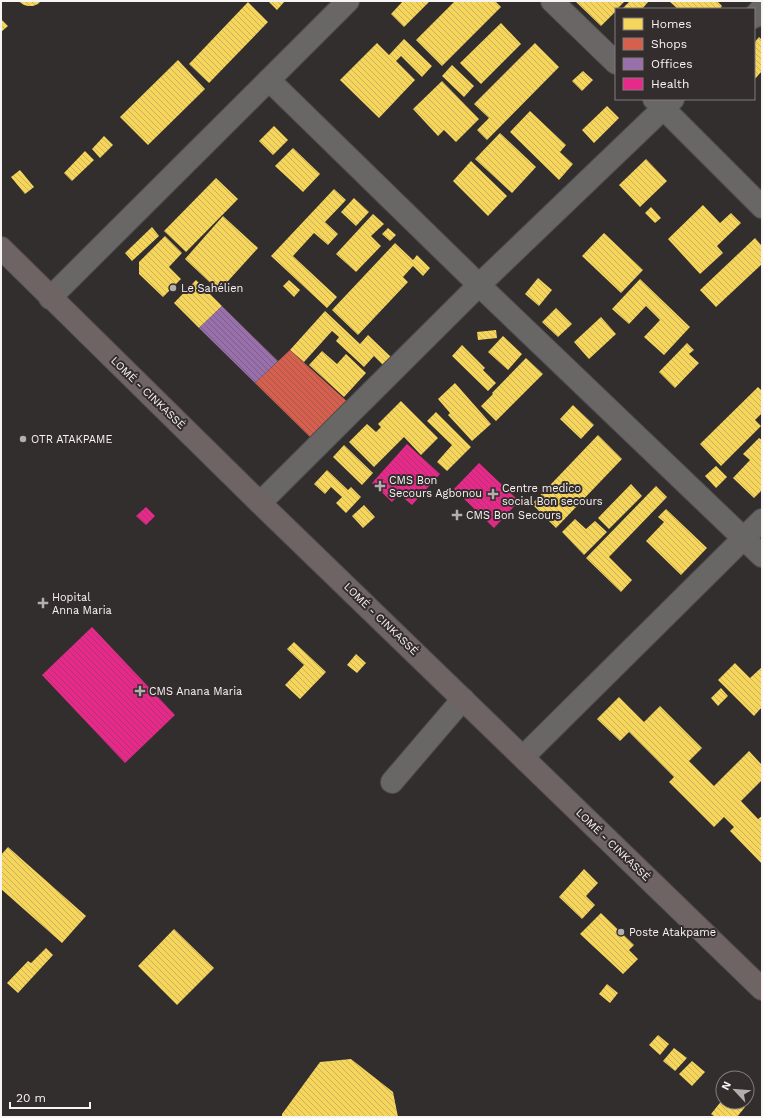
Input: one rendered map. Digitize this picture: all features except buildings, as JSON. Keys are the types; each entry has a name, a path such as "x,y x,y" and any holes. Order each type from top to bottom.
{"highway":[{"name":"LOMÉ - CINKASSÉ","path":"1,248 50,298 260,503 762,989"}],"street":[{"path":"50,298 348,1"},
{"path":"552,1 615,62"},
{"path":"755,16 762,8"},
{"path":"269,80 479,285 762,556"},
{"path":"260,503 663,102 762,207"},
{"path":"523,757 762,520"},
{"path":"392,782 463,699"}],"place":[{"name":"Le Sahélien","path":"173,288"},
{"name":"OTR ATAKPAME","path":"23,439"},
{"name":"CMS Bon Secours Agbonou","path":"380,486"},
{"name":"Centre medico social Bon secours","path":"493,494"},
{"name":"CMS Bon Secours","path":"457,515"},
{"name":"Hopital Anna Maria","path":"43,603"},
{"name":"CMS Anana Maria","path":"140,691"},
{"name":"Poste Atakpame","path":"621,932"}]}
